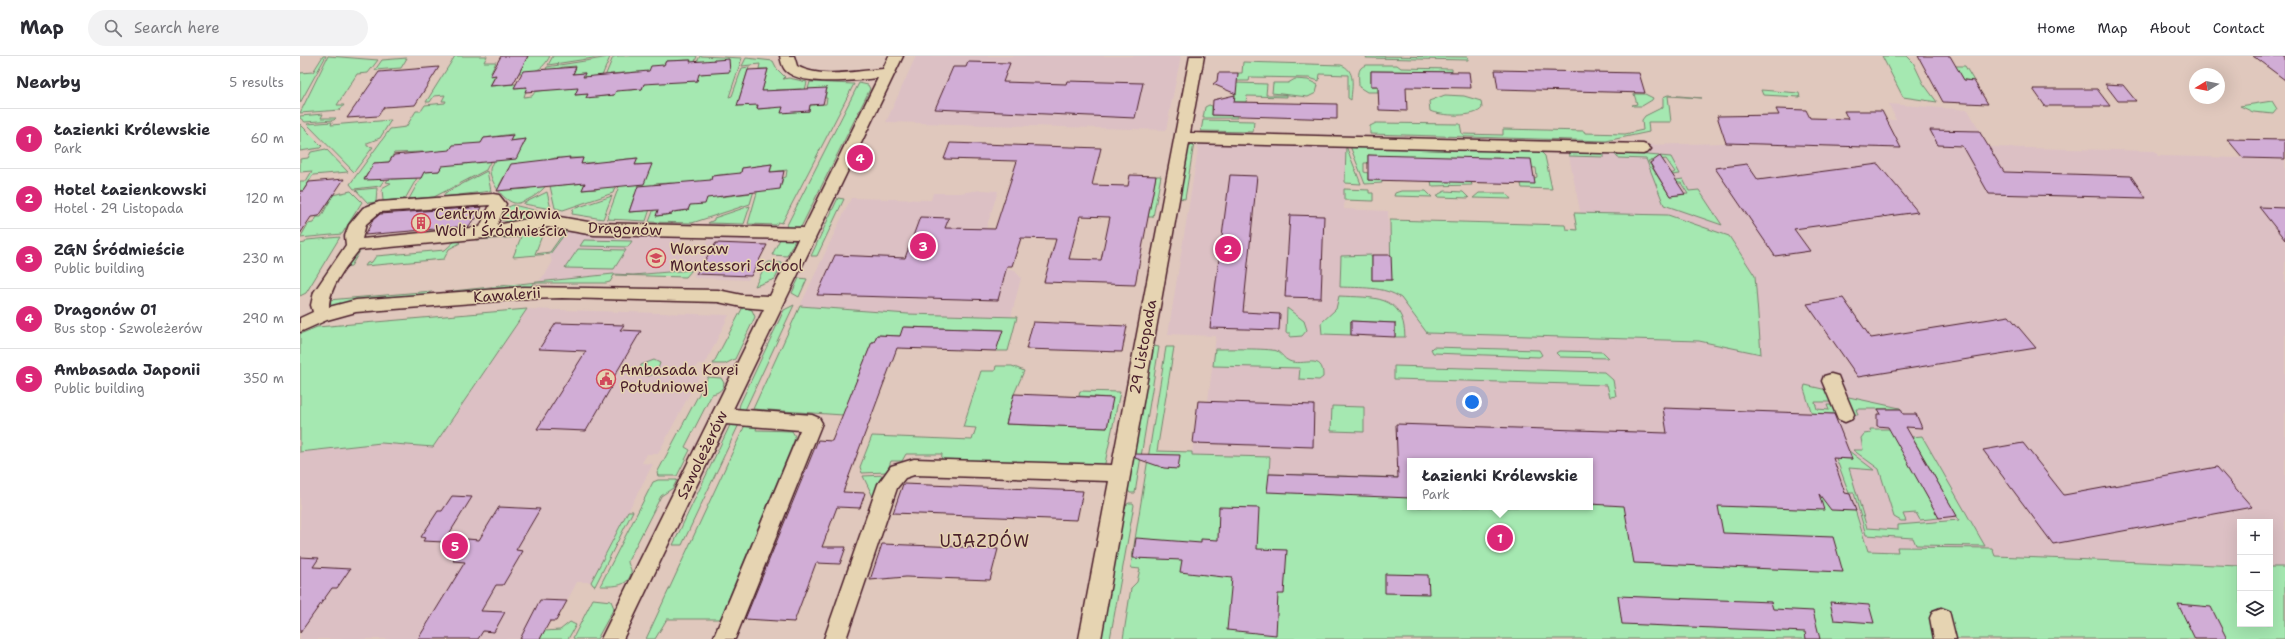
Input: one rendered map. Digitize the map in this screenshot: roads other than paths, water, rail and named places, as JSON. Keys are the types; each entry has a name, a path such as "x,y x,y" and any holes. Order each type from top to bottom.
{"street":[{"path":"787,56 791,68 796,72 823,76 886,78"},
{"name":"Szwoleżerów","path":"612,639 896,56"},
{"name":"29 Listopada","path":"1090,639 1197,56"},
{"path":"1182,138 1643,149"},
{"path":"322,315 320,305 323,292 345,256 354,246 353,234 364,216 372,209 385,206 493,199 498,204 486,232"},
{"name":"Dragonów","path":"354,246 367,242 486,232 548,221 594,229 809,234"},
{"name":"Kawalerii","path":"300,325 322,315 356,306 524,293 569,292 718,296 742,301 779,297"},
{"path":"1831,381 1845,414"},
{"path":"721,416 812,423 727,628 724,639"},
{"path":"835,639 888,484 898,472 914,467 1120,473"}],"place":[{"name":"Dragonów 01","path":"860,158"},
{"name":"Centrum Zdrowia Woli i Śródmieścia","path":"421,223"},
{"name":"ZGN Śródmieście","path":"923,246"},
{"name":"Hotel Łazienkowski","path":"1228,249"},
{"name":"Warsaw Montessori School","path":"656,258"},
{"name":"Ambasada Korei Południowej","path":"606,379"},
{"name":"Łazienki Królewskie","path":"1500,538"},
{"name":"Ambasada Japonii","path":"455,546"}],"district":[{"name":"UJAZDÓW","path":"985,541"}]}
